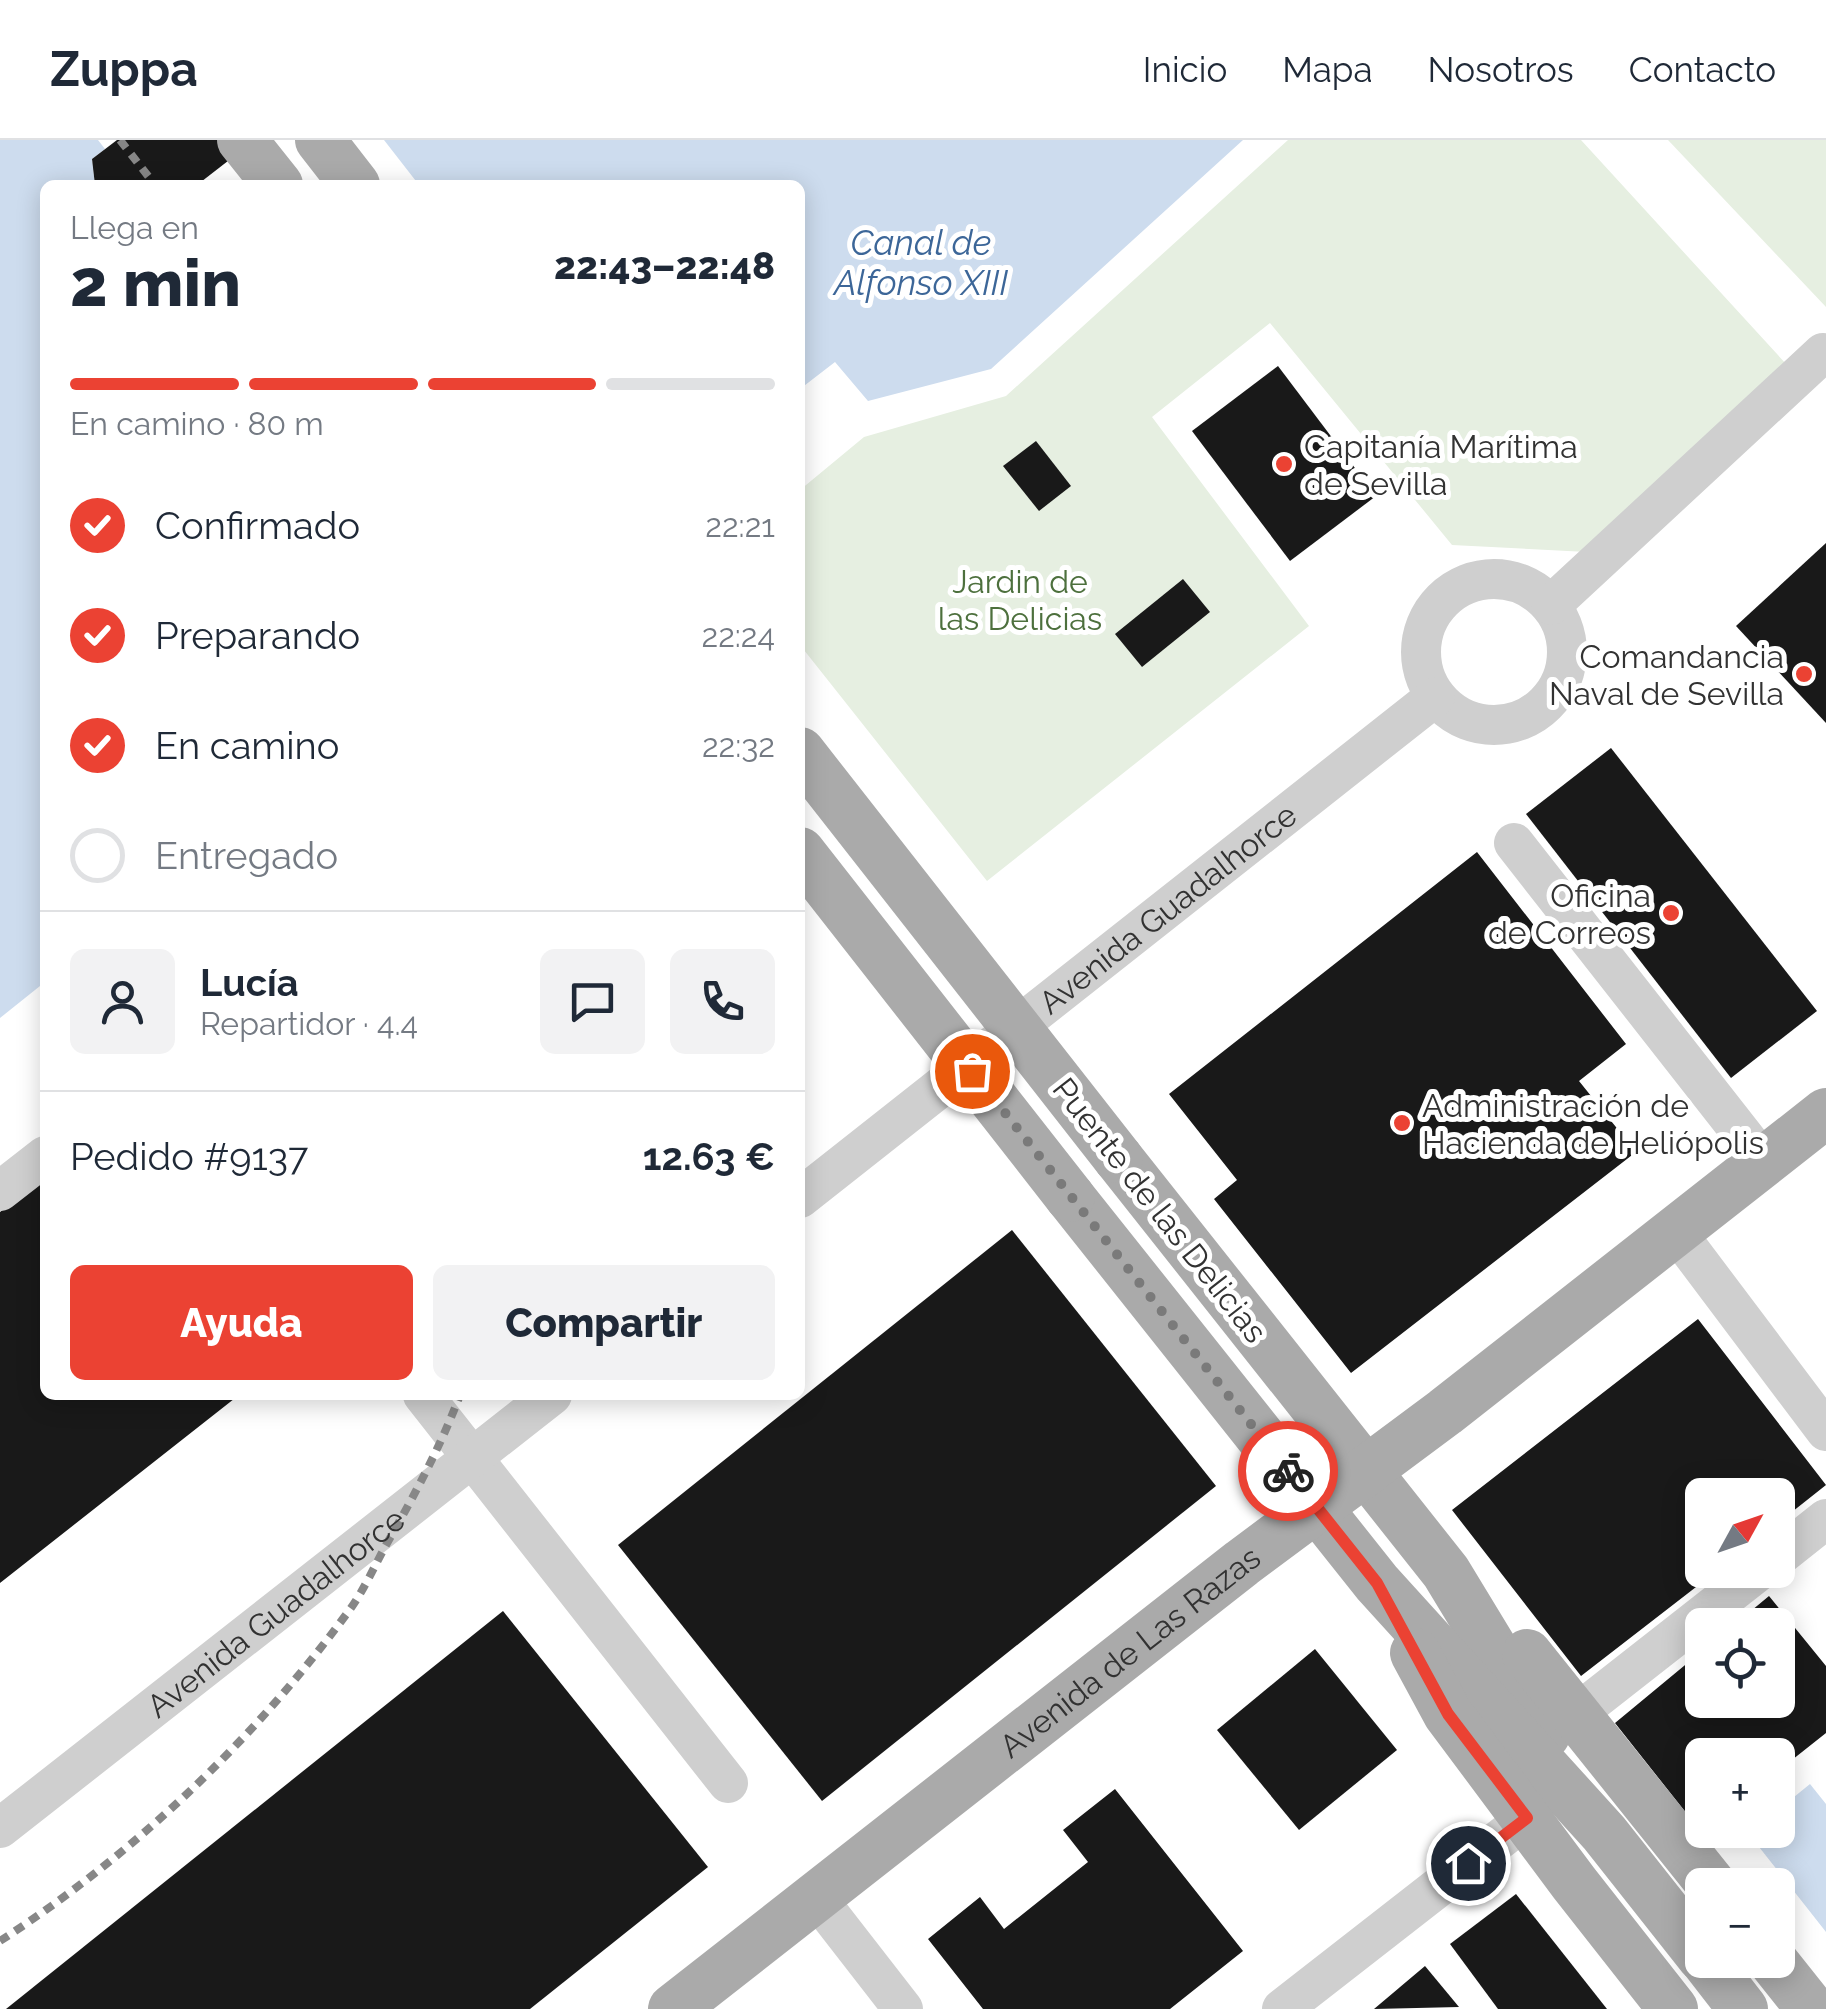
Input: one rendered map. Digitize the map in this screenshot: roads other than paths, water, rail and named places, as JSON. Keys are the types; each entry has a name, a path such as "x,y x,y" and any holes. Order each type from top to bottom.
{"main road":[{"path":"242,140 274,180"},
{"path":"320,140 351,180"},
{"name":"Puente de las Delicias","path":"805,758 1446,1572"},
{"name":"Puente de las Delicias","path":"805,858 1377,1583"},
{"name":"Avenida de Las Razas","path":"673,2009 1826,1113"},
{"path":"1446,1572 1517,1641 1698,1868"},
{"path":"1446,1572 1604,1833"},
{"path":"1377,1583 1448,1714 1673,2009"},
{"path":"1377,1583 1604,1833 1685,1935"},
{"path":"1719,1978 1743,2009"},
{"path":"1786,1978 1811,2009"}],"street":[{"path":"1551,605 1823,353 1826,356"},
{"path":"1491,578 1513,581 1534,590 1551,605 1563,626 1568,648 1566,672 1556,693 1540,710 1508,724 1473,723 1452,712 1435,696 1425,676 1421,654 1424,631 1434,610 1449,594 1469,583 1491,578"},
{"name":"Avenida Guadalhorce","path":"805,1194 1435,696"},
{"path":"1514,843 1764,1162"},
{"path":"0,1191 40,1160"},
{"path":"1674,1229 1826,1430"},
{"path":"427,1400 728,1783"},
{"name":"Avenida Guadalhorce","path":"0,1828 546,1400"},
{"path":"1795,1543 1826,1519"},
{"path":"1575,1715 1737,1588"},
{"path":"1282,2009 1527,1818"},
{"path":"816,1897 902,2009"}],"water":[{"name":"Canal de Alfonso XIII","path":"0,140 1243,140 991,369 868,401 835,362 805,385 805,180 40,180 40,986 0,1018"},
{"path":"1810,1784 1826,1804 1826,1932 1795,1893 1795,1868 1776,1868 1760,1848 1795,1848 1795,1796"}],"railway":[{"path":"120,140 151,180"},
{"path":"0,1941 144,1833 232,1750 312,1659 363,1588 426,1472 458,1400"}],"place":[{"name":"Capitanía Marítima de Sevilla","path":"1284,464"},
{"name":"Comandancia Naval de Sevilla","path":"1804,674"},
{"name":"Oficina de Correos","path":"1671,913"},
{"name":"Administración de Hacienda de Heliópolis","path":"1402,1123"}],"park label":[{"name":"Jardin de las Delicias","path":"1020,600"}]}
